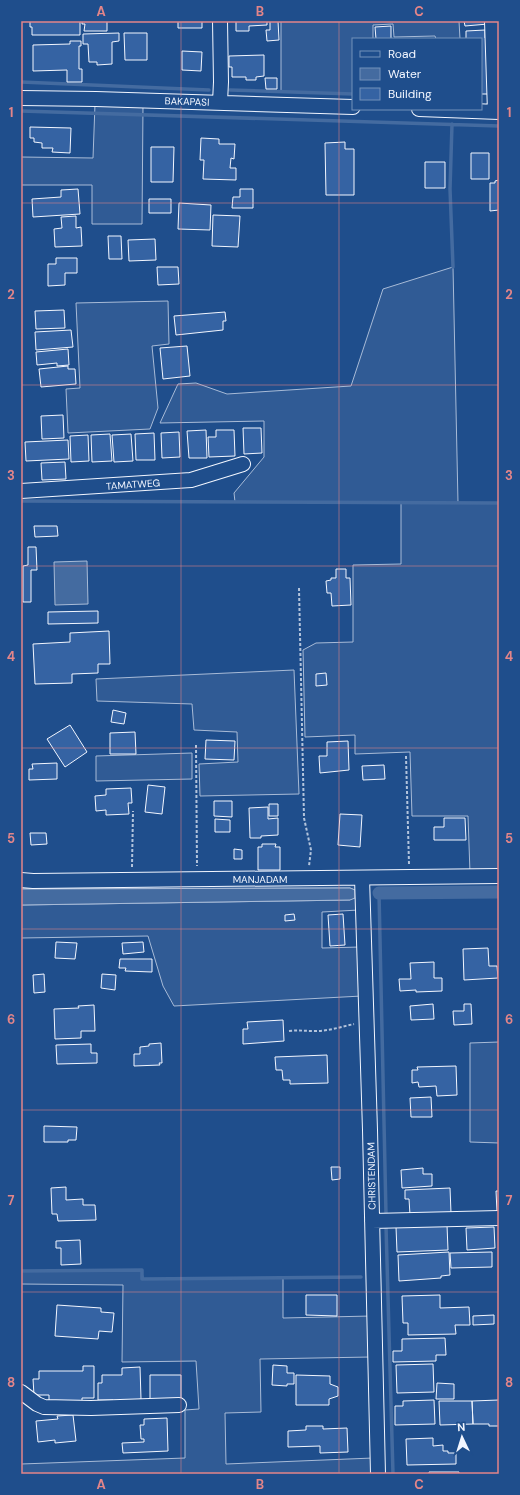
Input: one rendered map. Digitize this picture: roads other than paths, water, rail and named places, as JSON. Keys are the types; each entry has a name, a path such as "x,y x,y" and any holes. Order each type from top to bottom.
{"street":[{"path":"220,21 220,102"},
{"path":"445,110 497,112 492,21"},
{"name":"BAKAPASI","path":"21,98 220,102 352,107"},
{"name":"TAMATWEG","path":"21,491 191,480 243,464"},
{"name":"MANJADAM","path":"21,880 307,879 499,876"},
{"name":"CHRISTENDAM","path":"362,878 378,1474"},
{"path":"372,1221 499,1218"},
{"path":"21,1392 37,1404 44,1407 91,1408 179,1405"}],"water":[{"path":"87,561 88,604 55,605 54,562"},
{"path":"350,888 355,890 355,898 350,900 21,905 21,889"}],"waterway":[{"path":"21,82 209,90"},
{"path":"230,90 352,94"},
{"path":"21,111 499,126"},
{"path":"452,124 450,189 453,267"},
{"path":"21,501 499,503"},
{"path":"379,893 499,892"},
{"path":"379,893 386,1214"},
{"path":"386,1226 393,1474"},
{"path":"21,1271 142,1270 142,1279 361,1277"}]}
